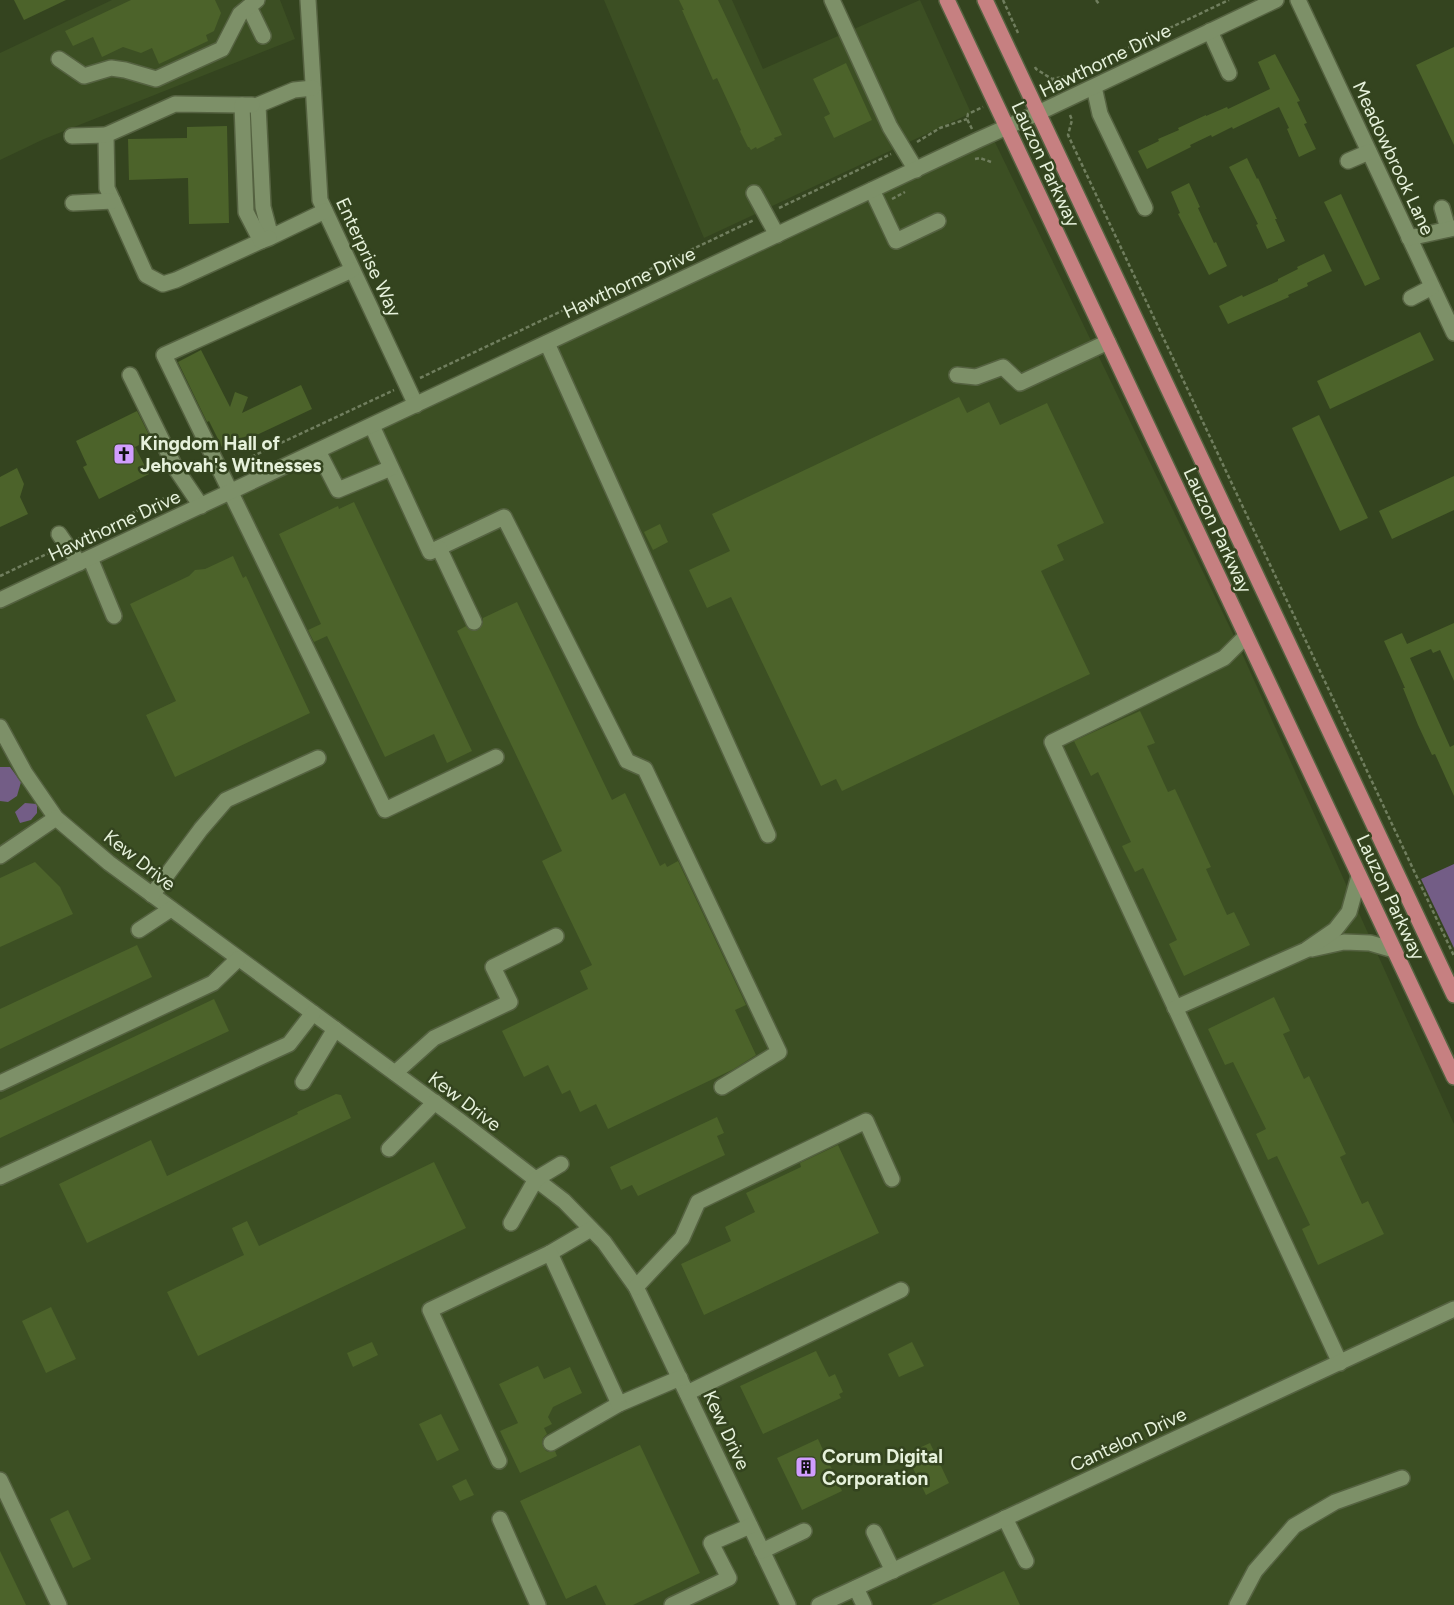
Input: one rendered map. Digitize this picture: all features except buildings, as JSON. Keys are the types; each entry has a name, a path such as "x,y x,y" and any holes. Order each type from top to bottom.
{"main road":[{"name":"Lauzon Parkway","path":"947,0 1454,1077"},
{"name":"Lauzon Parkway","path":"985,0 1454,995"}],"street":[{"name":"Enterprise Way","path":"308,0 320,200 416,405"},
{"path":"832,0 890,127 916,170"},
{"name":"Hawthorne Drive","path":"0,600 1006,127 1038,114 1276,0"},
{"name":"Meadowbrook Lane","path":"1298,0 1454,334"},
{"path":"59,59 84,76 111,68 156,79 222,49 240,14 254,2 263,36"},
{"path":"1210,31 1229,73"},
{"path":"1094,87 1100,114 1145,208"},
{"path":"72,136 106,135 175,104 258,105 294,90 313,88"},
{"path":"242,105 246,212 266,239"},
{"path":"258,105 262,207 266,239"},
{"path":"106,135 107,188 146,275 164,284 325,211"},
{"path":"1348,161 1369,152"},
{"path":"872,190 896,241 938,221"},
{"path":"754,193 777,235"},
{"path":"73,203 113,202"},
{"path":"1410,238 1451,229 1442,208"},
{"path":"352,270 164,355 385,810 496,757"},
{"path":"1410,298 1432,288"},
{"path":"957,375 976,377 1003,367 1020,383 1108,342"},
{"path":"547,343 768,835"},
{"path":"130,375 176,469 201,506"},
{"path":"372,426 430,552 504,517 627,762 645,769 778,1052 722,1087"},
{"path":"318,451 338,490 391,468"},
{"path":"59,534 85,560 114,616"},
{"path":"440,548 474,622"},
{"path":"1246,636 1224,658 1052,742 1340,1362"},
{"name":"Kew Drive","path":"0,727 5,747 56,818 109,864 435,1102 536,1179 564,1201 604,1242 636,1287 788,1605"},
{"path":"152,895 201,829 226,800 318,758"},
{"path":"0,856 56,818"},
{"path":"1175,1008 1306,950 1335,930 1349,912 1359,876"},
{"path":"139,930 171,909"},
{"path":"395,1073 434,1038 510,1002 493,967 556,936"},
{"path":"1306,950 1344,942 1370,943 1394,950"},
{"path":"0,1083 213,983 238,959"},
{"path":"0,1176 289,1044 313,1013"},
{"path":"303,1082 335,1029"},
{"path":"390,1149 435,1102"},
{"path":"636,1287 682,1238 698,1202 866,1121 892,1179"},
{"path":"511,1223 536,1179 561,1164"},
{"path":"498,1461 430,1310 550,1253 591,1229"},
{"path":"550,1253 619,1404"},
{"path":"687,1393 901,1290"},
{"name":"Cantelon Drive","path":"819,1605 1454,1309"},
{"path":"552,1443 619,1404 680,1378"},
{"path":"1237,1605 1255,1571 1294,1526 1335,1502 1402,1478"},
{"path":"0,1480 59,1605"},
{"path":"1005,1518 1026,1561"},
{"path":"500,1519 538,1605"},
{"path":"672,1605 728,1578 711,1543 750,1526"},
{"path":"762,1551 804,1531"},
{"path":"874,1532 893,1571"},
{"path":"856,1588 864,1605"}],"path":[{"path":"1003,0 1020,35"},
{"path":"1096,0 1099,4"},
{"path":"1032,61 1036,70 1052,79 1068,76 1229,0"},
{"path":"423,376 903,149 940,128 967,119 968,114"},
{"path":"1072,120 1068,135 1454,956"}],"shaded area":[{"path":"112,0 280,0 295,39 44,139 0,160 0,53"},
{"path":"604,0 732,0 763,69 920,0 971,113 704,238"},
{"path":"991,134 1235,638 1454,1124 1454,1605 0,1605 0,600"},
{"path":"0,767 10,767 21,782 17,796 8,802 0,801"},
{"path":"25,803 37,804 37,813 31,820 20,823 15,812"},
{"path":"1454,864 1454,948 1421,879"}],"place":[{"name":"Kingdom Hall of Jehovah's Witnesses","path":"124,454"},
{"name":"Corum Digital Corporation","path":"806,1467"}]}
